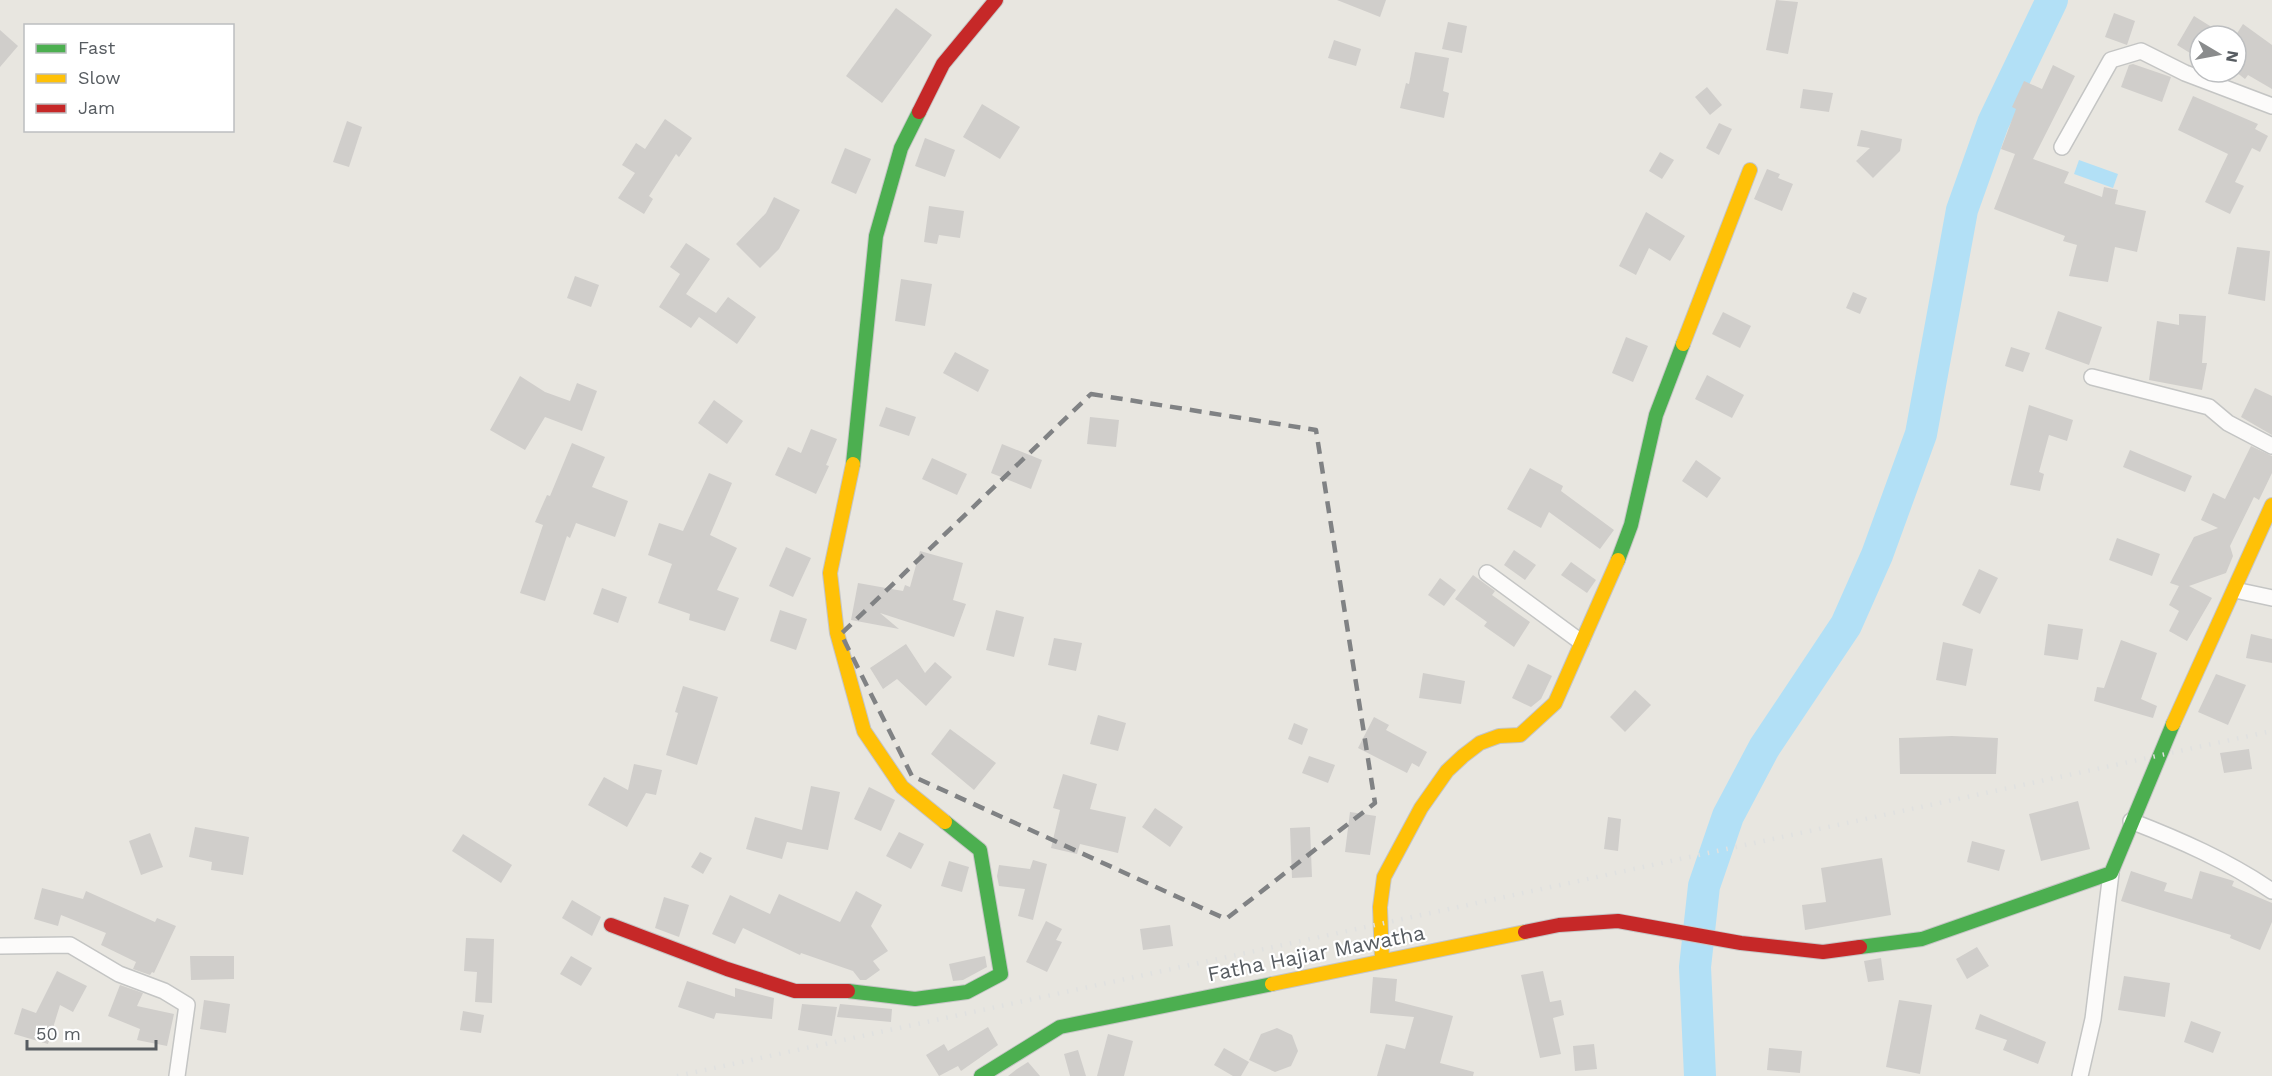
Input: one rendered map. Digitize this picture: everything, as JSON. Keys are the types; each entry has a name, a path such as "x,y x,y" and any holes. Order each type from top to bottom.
{"street":[{"path":"611,925 727,969 795,991 849,991 915,999 967,992 1001,974 980,850 902,787 864,731 837,633 830,573 856,450 876,236 901,148 943,64 996,0"},
{"path":"2062,147 2111,60 2141,51 2185,73 2272,106"},
{"path":"1382,959 1379,925 1384,875 1414,819 1453,764 1482,743 1508,734 1520,735 1555,703 1608,586 1631,525 1656,415 1750,170"},
{"path":"2092,377 2209,407 2228,423 2272,446"},
{"path":"2080,1076 2093,1019 2111,873 2131,821 2272,505"},
{"path":"1486,573 1581,642"},
{"path":"2235,590 2272,598"},
{"path":"2131,821 2184,841 2248,874 2272,891"},
{"name":"Fatha Hajiar Mawatha","path":"981,1076 1060,1027 1382,959 1497,939 1559,925 1618,921 1740,943 1823,952 1922,939 2111,873"},
{"path":"0,946 70,945 119,974 164,992 187,1005 177,1076"}],"highlighted area":[{"path":"1091,394 1316,430 1375,803 1226,919 912,776 841,634"}],"water":[{"path":"2079,160 2118,174 2113,188 2074,174"}],"building":[{"path":"1337,0 1386,0 1380,17"},
{"path":"1776,0 1798,2 1788,54 1766,50"},
{"path":"896,8 932,35 882,103 846,76"},
{"path":"2114,13 2135,21 2127,45 2105,37"},
{"path":"2194,16 2207,24 2189,24"},
{"path":"1448,22 1467,26 1462,53 1442,49"},
{"path":"2188,26 2188,52 2177,45"},
{"path":"2248,28 2272,45 2272,89 2248,75"},
{"path":"0,30 18,46 0,67"},
{"path":"1334,40 1361,49 1356,66 1328,58"},
{"path":"1415,52 1449,58 1443,91 1449,93 1444,118 1400,108 1406,83 1409,84"},
{"path":"2133,64 2171,77 2162,102 2121,87 2129,65"},
{"path":"2053,65 2075,76 2033,159 2069,172 2064,183 2102,197 2104,187 2118,190 2115,204 2146,211 2137,252 2115,247 2108,282 2069,276 2077,245 2063,241 2065,236 1994,209 2015,154 2001,149 2016,109 2012,107 2024,81 2042,89"},
{"path":"1707,87 1722,105 1710,115 1695,97"},
{"path":"1803,89 1833,93 1829,112 1800,108"},
{"path":"2193,96 2258,124 2255,129 2268,136 2260,152 2252,148 2235,182 2244,186 2230,214 2205,202 2228,154 2178,130"},
{"path":"982,104 1020,127 1000,159 963,137"},
{"path":"665,119 692,138 679,157 676,154 649,196 653,199 644,214 618,198 635,173 622,165 636,143 645,149"},
{"path":"347,121 362,127 349,167 333,162"},
{"path":"1719,123 1732,129 1719,155 1706,148"},
{"path":"1861,130 1902,139 1900,151 1873,178 1856,161 1870,148 1857,146"},
{"path":"925,138 955,150 945,177 915,166"},
{"path":"845,148 871,159 856,194 831,183"},
{"path":"1660,152 1674,160 1662,179 1649,171"},
{"path":"1767,169 1780,174 1778,178 1793,184 1782,211 1754,199"},
{"path":"774,197 800,210 779,249 760,268 736,244 766,213"},
{"path":"929,206 964,211 960,238 939,235 937,244 924,242"},
{"path":"1646,212 1685,236 1670,261 1649,248 1636,275 1619,266"},
{"path":"686,243 710,259 686,294 716,313 728,297 756,317 737,344 699,317 691,328 659,307 680,274 670,267"},
{"path":"2237,247 2270,251 2265,301 2228,294"},
{"path":"575,276 599,285 591,307 567,298"},
{"path":"901,279 932,284 925,326 895,321"},
{"path":"1853,292 1867,298 1860,314 1846,308"},
{"path":"2058,311 2102,327 2089,365 2045,349"},
{"path":"1723,312 1751,326 1740,348 1712,334"},
{"path":"2179,314 2206,316 2202,363 2207,363 2202,390 2149,380 2157,321 2179,325"},
{"path":"1626,337 1648,346 1633,382 1612,373"},
{"path":"2011,347 2030,353 2023,372 2005,366"},
{"path":"955,352 989,370 978,392 943,373"},
{"path":"1707,375 1744,395 1732,418 1695,399"},
{"path":"520,376 545,392 570,401 577,383 597,391 582,431 545,417 525,450 490,430"},
{"path":"2255,388 2272,396 2272,435 2241,417"},
{"path":"714,400 743,421 727,444 698,423"},
{"path":"2029,405 2073,420 2067,441 2049,435 2039,472 2044,474 2040,491 2010,485"},
{"path":"886,407 916,417 909,436 879,426"},
{"path":"1090,417 1119,420 1116,447 1087,444"},
{"path":"811,429 837,439 826,465 829,466 816,494 775,475 788,447 801,453"},
{"path":"572,443 605,457 592,487 628,501 615,537 576,523 570,538 567,536 545,601 520,593 543,525 535,522 547,495 550,496"},
{"path":"1002,444 1042,460 1031,489 991,473"},
{"path":"2251,446 2272,456 2272,473 2259,500 2254,497 2230,546 2233,556 2226,573 2189,586 2212,598 2187,641 2169,631 2179,611 2169,605 2179,586 2170,583 2194,537 2218,528 2201,520 2213,493 2225,499"},
{"path":"2130,450 2192,476 2185,492 2123,467"},
{"path":"932,458 967,474 957,495 922,479"},
{"path":"1696,460 1721,478 1707,498 1682,481"},
{"path":"1530,468 1563,486 1561,491 1614,530 1600,549 1549,512 1541,528 1507,509"},
{"path":"709,473 732,483 710,535 737,548 717,590 739,598 725,631 689,620 690,614 658,603 672,564 648,555 659,523 683,531"},
{"path":"2117,538 2160,554 2152,576 2109,560"},
{"path":"786,547 811,558 793,597 769,586"},
{"path":"1514,550 1536,565 1525,580 1504,565"},
{"path":"920,551 963,563 953,600 966,604 954,637 880,613 899,629 851,620 858,583 903,591 905,585 910,587"},
{"path":"1571,562 1596,580 1587,593 1561,575"},
{"path":"1979,569 1998,578 1980,614 1962,605"},
{"path":"1473,575 1495,591 1492,595 1530,622 1514,647 1484,626 1487,622 1455,599"},
{"path":"1440,578 1456,590 1444,606 1428,595"},
{"path":"602,588 627,597 618,623 593,614"},
{"path":"780,610 807,619 796,650 770,641"},
{"path":"996,610 1024,617 1014,657 986,650"},
{"path":"2048,624 2083,629 2078,660 2044,655"},
{"path":"2251,634 2272,639 2272,663 2246,658"},
{"path":"1054,638 1082,643 1076,671 1048,665"},
{"path":"2121,640 2157,653 2141,699 2157,706 2153,718 2094,701 2097,687 2104,688"},
{"path":"1943,642 1973,649 1966,686 1936,680"},
{"path":"906,644 925,673 935,662 952,677 926,706 897,679 883,689 870,668"},
{"path":"1528,664 1552,676 1541,699 1531,707 1512,698"},
{"path":"1423,673 1465,681 1461,704 1419,698"},
{"path":"2216,674 2246,685 2228,725 2198,712"},
{"path":"683,686 718,697 697,765 666,755"},
{"path":"1635,690 1651,705 1625,732 1610,717"},
{"path":"1098,715 1126,723 1118,751 1090,744"},
{"path":"1374,717 1389,725 1386,730 1427,752 1419,767 1412,763 1407,773 1358,748"},
{"path":"1294,723 1308,729 1302,745 1288,739"},
{"path":"950,729 996,763 974,790 931,754"},
{"path":"1952,736 1998,738 1996,774 1900,774 1899,738"},
{"path":"2249,749 2252,769 2224,773 2220,753"},
{"path":"1309,756 1335,765 1328,783 1302,773"},
{"path":"634,764 662,770 656,795 646,793 627,827 588,805 604,777 628,790"},
{"path":"1063,774 1097,784 1090,809 1126,817 1118,853 1080,844 1077,854 1051,848 1060,810 1053,808"},
{"path":"811,786 840,792 828,850 787,842 782,859 746,849 755,817 802,830"},
{"path":"869,787 895,800 881,831 854,819"},
{"path":"2078,801 2090,849 2041,861 2029,814"},
{"path":"1155,808 1183,827 1170,847 1142,827"},
{"path":"1350,812 1376,816 1370,855 1345,852"},
{"path":"1608,817 1621,819 1618,851 1604,849"},
{"path":"195,827 249,837 243,875 211,870 212,862 189,857"},
{"path":"1310,827 1312,877 1292,878 1290,828"},
{"path":"899,832 924,844 911,869 886,856"},
{"path":"150,833 163,867 141,875 129,841"},
{"path":"463,834 512,865 501,883 452,851"},
{"path":"1972,841 2005,850 1999,871 1967,862"},
{"path":"700,852 712,858 703,874 691,867"},
{"path":"1882,858 1891,915 1805,930 1802,905 1826,902 1821,868"},
{"path":"1033,860 1047,864 1033,920 1018,916 1025,889 999,886 997,876 999,865 1030,869"},
{"path":"949,861 969,867 962,892 941,886"},
{"path":"2131,871 2167,883 2164,891 2192,899 2200,871 2234,881 2232,886 2272,903 2272,922 2260,950 2230,938 2231,935 2121,901"},
{"path":"42,888 83,899 86,891 155,922 157,918 176,926 154,973 150,975 133,969 136,962 101,945 106,933 61,915 58,926 34,919"},
{"path":"856,891 882,905 871,926 888,951 873,961 880,970 866,980 860,980 853,971 801,953 800,955 743,928 735,944 712,934 730,895 770,914 779,894 840,922"},
{"path":"664,897 689,905 679,937 655,928"},
{"path":"572,900 601,917 592,936 562,918"},
{"path":"1046,921 1062,929 1056,940 1062,942 1047,972 1026,962"},
{"path":"1170,925 1173,946 1143,950 1140,929"},
{"path":"466,938 494,939 492,1003 475,1002 477,972 464,971"},
{"path":"1977,947 1989,966 1967,979 1956,959"},
{"path":"190,956 234,956 234,979 191,980"},
{"path":"571,956 592,968 581,986 560,974"},
{"path":"985,956 987,967 963,980 953,981 949,964"},
{"path":"1881,958 1884,980 1868,982 1864,961"},
{"path":"57,971 87,986 73,1012 60,1005 48,1044 14,1034 22,1008 36,1013"},
{"path":"1543,971 1550,1002 1561,1000 1564,1015 1553,1018 1561,1054 1540,1058 1521,975"},
{"path":"2124,976 2170,983 2165,1017 2118,1010"},
{"path":"1373,977 1397,979 1395,1001 1453,1016 1440,1063 1474,1072 1473,1076 1377,1076 1386,1044 1405,1049 1414,1017 1370,1013"},
{"path":"687,981 735,997 735,988 774,998 772,1019 716,1013 714,1019 678,1007"},
{"path":"120,985 143,993 137,1006 174,1014 167,1046 137,1040 140,1029 108,1016"},
{"path":"204,1000 230,1004 226,1033 200,1029"},
{"path":"1899,1000 1932,1005 1920,1074 1886,1067"},
{"path":"802,1004 837,1007 832,1036 798,1030"},
{"path":"840,1004 892,1009 891,1022 837,1017"},
{"path":"463,1011 484,1015 481,1033 460,1030"},
{"path":"1980,1014 2046,1042 2038,1064 2003,1050 2007,1040 1975,1029"},
{"path":"2191,1021 2221,1032 2213,1053 2184,1042"},
{"path":"988,1027 998,1045 961,1071 958,1066 939,1076 926,1055 944,1044 948,1051"},
{"path":"1277,1028 1292,1035 1298,1051 1291,1066 1275,1072 1249,1060 1261,1034"},
{"path":"1108,1034 1133,1041 1124,1076 1097,1076"},
{"path":"1594,1044 1597,1069 1575,1071 1573,1046"},
{"path":"1224,1048 1249,1062 1241,1076 1233,1076 1214,1065"},
{"path":"1769,1048 1802,1051 1800,1073 1767,1070"},
{"path":"1078,1050 1086,1076 1070,1076 1064,1054"},
{"path":"1028,1062 1040,1076 1008,1076 1017,1069"}],"waterway":[{"path":"1700,1076 1695,967 1704,886 1728,816 1764,748 1846,625 1877,555 1921,434 1962,210 1993,123 2052,0"}],"railway":[{"path":"677,1076 2272,731"}],"traffic: fast":[{"path":"853,464 876,236 901,148 919,112"},
{"path":"1618,560 1631,525 1656,415 1683,344"},
{"path":"1860,947 1922,939 2111,873 2173,724"},
{"path":"848,991 915,999 967,992 1001,974 980,850 945,822"},
{"path":"981,1076 1060,1027 1272,984"}],"traffic: slow":[{"path":"1683,344 1750,170"},
{"path":"853,464 830,573 837,633 864,731 902,787 945,822"},
{"path":"2173,724 2272,505"},
{"path":"1382,959 1380,907 1384,877 1421,808 1447,771 1463,756 1480,743 1499,736 1520,735 1555,703 1618,560"},
{"path":"1272,984 1525,932"}],"traffic: jam":[{"path":"919,112 943,64 996,0"},
{"path":"1525,932 1559,925 1618,921 1741,943 1823,952 1860,947"},
{"path":"611,925 727,969 795,991 848,991"}]}
